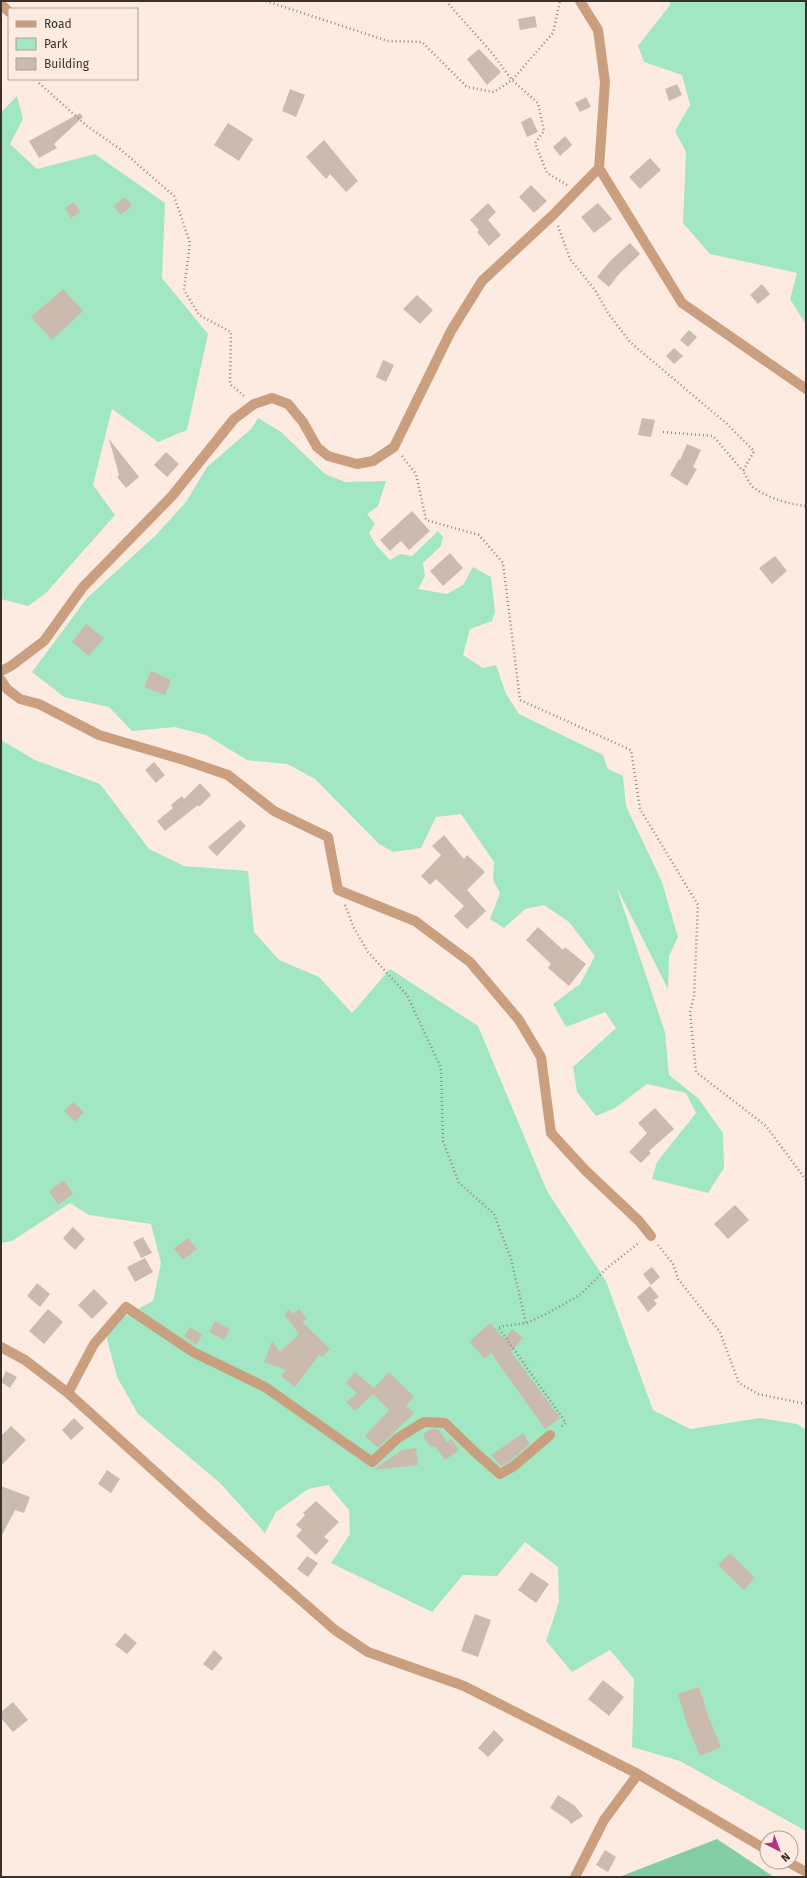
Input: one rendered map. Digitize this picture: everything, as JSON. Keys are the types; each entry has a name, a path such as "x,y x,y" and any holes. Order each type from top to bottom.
{"street":[{"path":"580,1 598,30 605,82 599,168 682,303 806,389"},
{"path":"1,671 11,666 44,641 83,587 172,496 234,419 254,404 272,398 288,404 303,422 317,447 328,456 357,464 373,461 394,447 451,331 482,281 599,168"},
{"path":"1,680 7,690 20,699 39,704 99,735 184,760 228,775 274,811 328,837 338,890 416,921 470,962 519,1020 541,1057 551,1133 585,1170 639,1221 651,1236"},
{"path":"68,1393 94,1344 126,1306 193,1352 265,1387 372,1462 398,1438 424,1422 445,1423 500,1474 514,1466 550,1435"},
{"path":"1,1347 25,1360 68,1393 203,1515 336,1630 368,1652 464,1686 638,1774 759,1845"},
{"path":"575,1877 604,1820 638,1774"}],"path":[{"path":"266,1 388,41 422,42 467,87 494,92 512,80 553,33 560,1"},
{"path":"446,1 492,53 512,80 538,103 544,131 535,143 547,173 576,191"},
{"path":"39,80 39,83 87,126 120,149 174,196 190,243 184,290 199,315 231,332 230,384 254,404"},
{"path":"559,208 557,220 559,231 570,259 595,290 608,313 630,342 726,424 754,451 743,471"},
{"path":"662,432 713,436 743,471 752,486 774,498 793,505 806,506"},
{"path":"394,447 416,474 426,520 479,535 503,563 520,700 631,750 640,809 698,905 694,996 690,1012 696,1072 766,1126 806,1180"},
{"path":"338,890 354,928 368,952 407,995 441,1068 443,1141 459,1183 494,1214 510,1259 526,1323"},
{"path":"550,1435 566,1423 498,1327 526,1323 548,1313 580,1295 618,1259 634,1246 651,1236 673,1264 678,1279 720,1332 739,1382 758,1394 806,1404"}],"green space":[{"path":"669,1 806,1 805,323 790,299 797,273 710,254 683,223 686,152 675,131 690,105 682,75 644,62 638,46 670,5"},
{"path":"17,96 23,119 10,144 37,169 95,154 165,203 162,278 208,334 187,430 158,442 112,409 93,485 115,515 46,593 28,606 1,599 1,112"},
{"path":"258,418 281,432 325,474 345,482 386,481 378,506 367,514 375,524 369,533 376,545 390,560 400,554 412,556 438,531 443,537 441,546 423,563 425,576 418,589 447,594 463,585 473,567 491,577 495,612 492,621 470,629 463,655 483,668 496,665 506,694 519,714 603,755 608,769 623,776 626,806 662,882 678,937 669,956 668,989 616,886 665,1032 669,1075 698,1098 723,1133 724,1168 708,1193 652,1179 657,1162 696,1113 686,1093 647,1084 615,1108 596,1116 577,1092 573,1067 616,1028 605,1012 566,1027 553,1004 580,984 595,956 569,922 544,905 525,909 504,928 490,919 500,893 493,880 494,862 461,814 436,817 421,848 393,852 379,844 315,779 287,764 247,760 206,735 175,727 132,731 109,707 64,697 32,672 87,598 156,535 186,502 207,467 251,429"},
{"path":"1,740 35,760 100,784 149,849 184,866 248,871 254,932 279,960 319,977 352,1013 390,969 478,1026 547,1191 606,1281 653,1410 690,1429 760,1418 797,1424 806,1430 806,1831 680,1761 632,1747 634,1679 610,1650 572,1672 546,1641 559,1602 558,1567 525,1542 497,1576 463,1575 432,1612 331,1563 350,1534 349,1510 328,1485 308,1489 276,1512 265,1533 220,1483 138,1414 117,1377 106,1335 119,1319 153,1301 161,1263 151,1224 89,1215 70,1203 12,1241 1,1243"},
{"path":"717,1839 759,1867 759,1870 764,1870 774,1877 619,1877"}],"building":[{"path":"535,16 537,27 520,30 518,19"},
{"path":"479,49 501,72 487,85 467,59"},
{"path":"677,84 682,95 669,101 665,89"},
{"path":"290,89 305,95 296,117 282,111"},
{"path":"586,97 591,107 580,112 575,103"},
{"path":"80,113 83,117 54,144 57,148 39,158 29,141"},
{"path":"531,117 538,132 527,137 521,122"},
{"path":"228,123 253,139 239,161 214,145"},
{"path":"565,136 572,145 560,156 553,147"},
{"path":"324,140 358,181 346,192 330,174 326,179 306,157"},
{"path":"650,158 661,170 640,189 629,177"},
{"path":"531,185 547,201 534,213 519,197"},
{"path":"125,197 132,206 121,215 114,206"},
{"path":"74,202 80,212 71,218 65,208"},
{"path":"488,203 496,212 488,220 501,235 489,246 477,232 479,230 470,220"},
{"path":"598,203 612,219 594,233 581,217"},
{"path":"630,243 640,254 618,275 609,287 597,277 610,261"},
{"path":"762,284 770,294 758,304 750,295"},
{"path":"63,289 83,311 52,340 31,317"},
{"path":"417,295 433,310 420,324 403,309"},
{"path":"689,330 697,337 688,347 680,340"},
{"path":"674,348 683,356 674,364 666,356"},
{"path":"383,360 394,365 386,382 376,377"},
{"path":"642,418 655,420 651,437 638,435"},
{"path":"109,439 139,477 126,488 117,477 119,475"},
{"path":"687,444 701,450 693,467 697,469 687,486 670,475 679,459 680,460"},
{"path":"166,452 179,464 167,477 154,465"},
{"path":"412,511 430,531 409,550 401,541 390,551 380,540"},
{"path":"450,553 463,568 443,586 430,571"},
{"path":"775,556 787,571 772,584 759,568"},
{"path":"86,624 104,638 89,656 72,642"},
{"path":"151,671 171,680 165,695 144,687"},
{"path":"154,762 165,775 156,783 145,770"},
{"path":"200,783 211,795 199,807 198,805 165,831 157,821 173,808 171,805 182,796 184,799"},
{"path":"240,820 246,826 217,856 208,847"},
{"path":"444,835 464,859 467,855 485,872 467,890 486,911 467,929 454,916 464,906 436,879 430,885 421,876 441,855 432,846"},
{"path":"538,927 563,950 565,947 586,964 569,986 548,968 551,964 526,940"},
{"path":"73,1102 84,1112 75,1122 64,1111"},
{"path":"655,1108 674,1129 649,1151 651,1153 641,1163 629,1152 647,1133 638,1123"},
{"path":"64,1180 73,1194 58,1205 49,1191"},
{"path":"735,1205 749,1220 728,1239 714,1224"},
{"path":"73,1227 85,1239 75,1250 63,1238"},
{"path":"143,1237 152,1253 141,1258 133,1242"},
{"path":"188,1238 197,1249 183,1260 174,1248"},
{"path":"145,1258 153,1272 135,1282 127,1267"},
{"path":"652,1267 660,1277 651,1285 643,1274"},
{"path":"37,1283 50,1294 40,1307 27,1296"},
{"path":"650,1286 659,1297 654,1300 657,1304 648,1312 637,1297"},
{"path":"94,1289 108,1303 92,1319 78,1305"},
{"path":"48,1309 63,1322 44,1344 29,1331"},
{"path":"289,1309 293,1314 299,1309 307,1319 302,1322 330,1349 322,1357 319,1355 295,1387 281,1376 286,1370 264,1362 272,1341 280,1352 299,1334 284,1314"},
{"path":"215,1321 230,1329 224,1340 209,1332"},
{"path":"490,1323 504,1339 512,1329 523,1338 511,1352 560,1418 545,1429 491,1353 485,1359 469,1342"},
{"path":"190,1327 202,1335 196,1345 184,1336"},
{"path":"6,1371 17,1377 10,1388 1,1382"},
{"path":"355,1372 374,1388 389,1372 414,1397 406,1406 414,1413 378,1448 365,1436 389,1410 373,1394 355,1411 346,1402 357,1393 346,1383"},
{"path":"74,1418 84,1428 71,1440 62,1430"},
{"path":"11,1426 26,1440 1,1466 1,1436"},
{"path":"431,1429 438,1429 447,1442 451,1439 459,1450 445,1460 435,1446 430,1447 424,1438 424,1433"},
{"path":"523,1433 530,1444 510,1461 501,1466 491,1455"},
{"path":"416,1448 418,1465 373,1470 402,1450"},
{"path":"107,1470 120,1479 111,1493 98,1484"},
{"path":"1,1486 30,1497 24,1513 15,1510 1,1537"},
{"path":"316,1501 339,1522 324,1537 329,1541 316,1555 296,1536 302,1530 296,1525 305,1515 303,1513"},
{"path":"730,1553 755,1578 744,1590 718,1565"},
{"path":"307,1556 318,1563 308,1577 297,1569"},
{"path":"531,1572 549,1584 536,1603 518,1590"},
{"path":"475,1614 491,1620 478,1657 461,1651"},
{"path":"125,1633 137,1643 127,1654 115,1645"},
{"path":"214,1650 223,1658 212,1671 203,1664"},
{"path":"603,1680 624,1697 609,1716 588,1699"},
{"path":"699,1687 705,1708 721,1747 700,1756 688,1727 678,1694"},
{"path":"13,1702 28,1720 13,1732 1,1718 1,1712"},
{"path":"494,1730 504,1740 488,1757 478,1748"},
{"path":"558,1795 575,1806 583,1816 571,1824 568,1820 550,1808"},
{"path":"605,1850 616,1857 608,1872 596,1865"}]}
